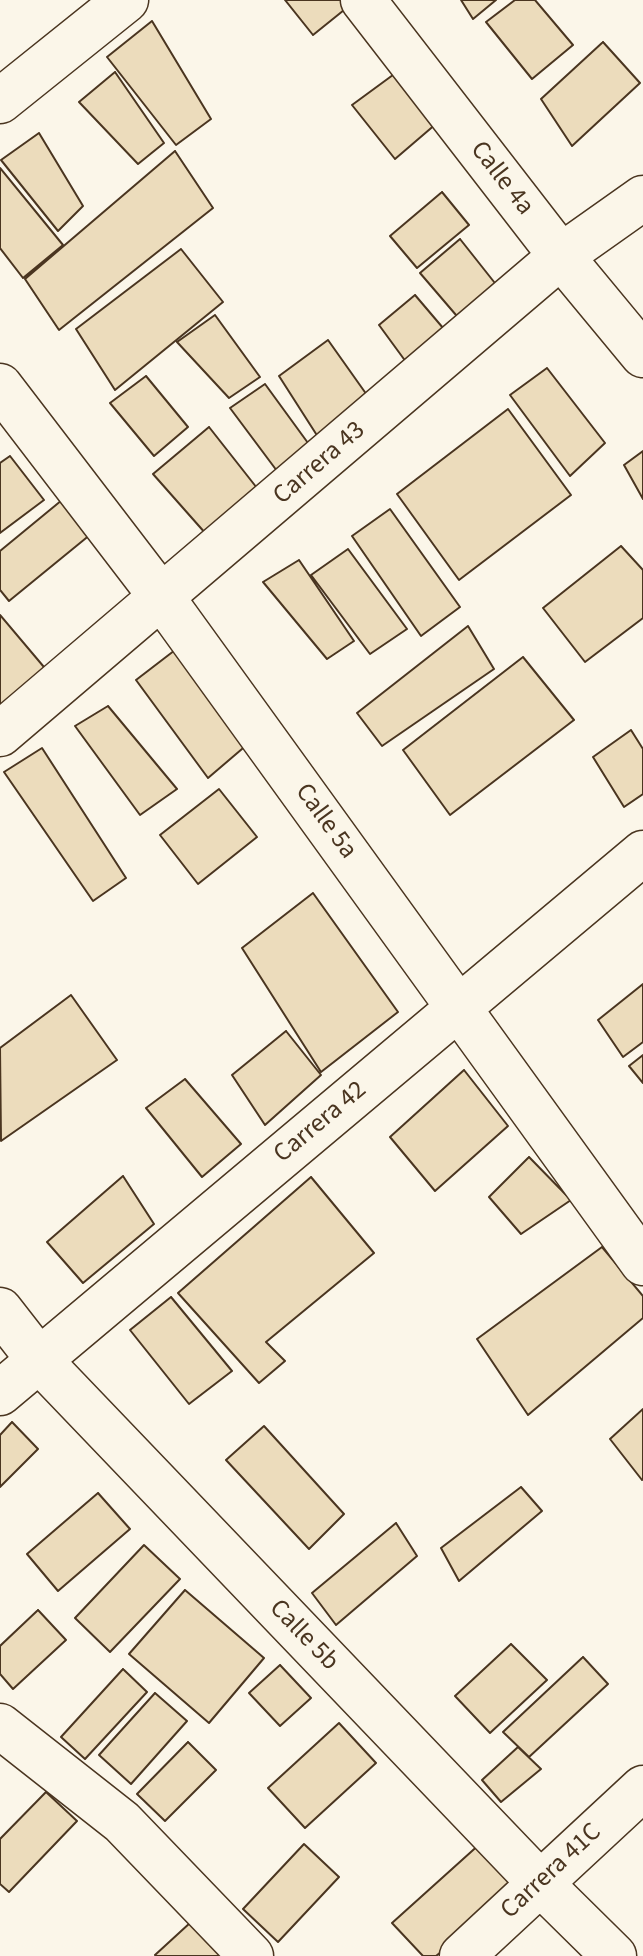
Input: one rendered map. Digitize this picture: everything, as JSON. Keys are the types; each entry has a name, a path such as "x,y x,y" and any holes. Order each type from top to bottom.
{"street":[{"path":"0,101 126,0"},
{"name":"Calle 4a","path":"363,0 561,256 643,355"},
{"name":"Carrera 43","path":"0,734 163,599 561,256 643,198"},
{"name":"Calle 5a","path":"0,386 163,599 643,1263"},
{"name":"Carrera 42","path":"0,1393 643,853"},
{"name":"Calle 5b","path":"0,1310 39,1360 539,1882 614,1956"},
{"path":"0,1726 122,1822 251,1956"},
{"name":"Carrera 41C","path":"462,1956 643,1788"}],"building":[{"path":"285,0 344,0 349,6 313,35"},
{"path":"461,0 496,0 473,19"},
{"path":"515,0 535,0 573,45 532,79 486,22"},
{"path":"152,21 211,119 176,145 107,57"},
{"path":"603,42 640,83 572,146 541,99"},
{"path":"115,72 164,143 138,164 79,102"},
{"path":"397,72 437,123 395,159 352,105"},
{"path":"39,133 83,206 58,231 1,160"},
{"path":"175,151 213,208 59,330 25,279"},
{"path":"0,168 63,245 23,278 0,248"},
{"path":"442,192 469,225 417,268 390,236"},
{"path":"460,239 502,292 462,322 420,273"},
{"path":"181,249 223,302 115,390 76,329"},
{"path":"415,295 449,335 409,366 379,325"},
{"path":"215,315 260,377 229,398 177,342"},
{"path":"328,340 379,412 327,451 279,376"},
{"path":"547,368 605,443 570,476 510,395"},
{"path":"146,376 188,427 154,456 110,403"},
{"path":"265,384 316,454 283,479 230,408"},
{"path":"508,409 571,495 459,580 397,494"},
{"path":"209,427 268,502 214,543 153,474"},
{"path":"643,451 643,499 624,465"},
{"path":"10,456 44,500 0,533 0,463"},
{"path":"62,500 91,534 9,601 0,590 0,551"},
{"path":"390,509 460,607 421,636 352,536"},
{"path":"621,546 643,570 643,618 585,662 543,608"},
{"path":"348,549 407,629 370,654 311,575"},
{"path":"299,560 354,641 327,659 263,582"},
{"path":"0,615 49,673 0,710"},
{"path":"468,626 494,669 382,746 357,713"},
{"path":"179,647 249,743 208,778 136,680"},
{"path":"523,657 574,720 450,815 403,750"},
{"path":"108,706 177,789 140,815 75,726"},
{"path":"631,730 643,749 643,794 624,807 593,757"},
{"path":"42,748 126,878 93,901 4,772"},
{"path":"219,789 257,837 198,884 160,835"},
{"path":"313,893 398,1012 321,1072 242,948"},
{"path":"643,984 643,1042 623,1057 598,1020"},
{"path":"71,995 117,1060 1,1141 0,1048"},
{"path":"286,1031 321,1075 265,1125 232,1075"},
{"path":"643,1055 643,1083 629,1066"},
{"path":"464,1070 508,1126 435,1191 390,1137"},
{"path":"185,1079 241,1144 202,1177 146,1108"},
{"path":"529,1157 571,1200 521,1234 489,1197"},
{"path":"123,1176 154,1224 83,1283 47,1242"},
{"path":"311,1177 374,1253 266,1342 285,1361 259,1383 178,1293"},
{"path":"602,1247 643,1296 643,1318 528,1415 477,1339"},
{"path":"171,1297 232,1371 189,1404 130,1330"},
{"path":"643,1409 643,1479 642,1480 610,1439"},
{"path":"12,1422 38,1449 0,1487 0,1435"},
{"path":"264,1426 344,1514 309,1549 226,1460"},
{"path":"521,1487 542,1511 459,1581 441,1548"},
{"path":"98,1493 130,1529 58,1591 27,1554"},
{"path":"396,1523 417,1556 336,1625 312,1593"},
{"path":"144,1545 180,1579 110,1652 75,1618"},
{"path":"185,1590 264,1658 209,1723 129,1654"},
{"path":"38,1610 66,1640 13,1689 0,1674 0,1646"},
{"path":"511,1644 547,1680 490,1733 455,1696"},
{"path":"583,1657 608,1684 529,1757 503,1732"},
{"path":"280,1665 311,1698 280,1726 249,1693"},
{"path":"123,1669 147,1692 85,1759 61,1737"},
{"path":"155,1693 187,1721 131,1784 99,1755"},
{"path":"339,1723 376,1763 305,1828 268,1788"},
{"path":"188,1742 216,1770 165,1821 137,1794"},
{"path":"518,1747 541,1769 501,1802 482,1780"},
{"path":"46,1792 77,1821 9,1892 0,1884 0,1839"},
{"path":"482,1842 522,1886 436,1956 423,1956 392,1923"},
{"path":"304,1844 339,1877 278,1942 243,1909"},
{"path":"191,1922 224,1956 155,1955"}]}
